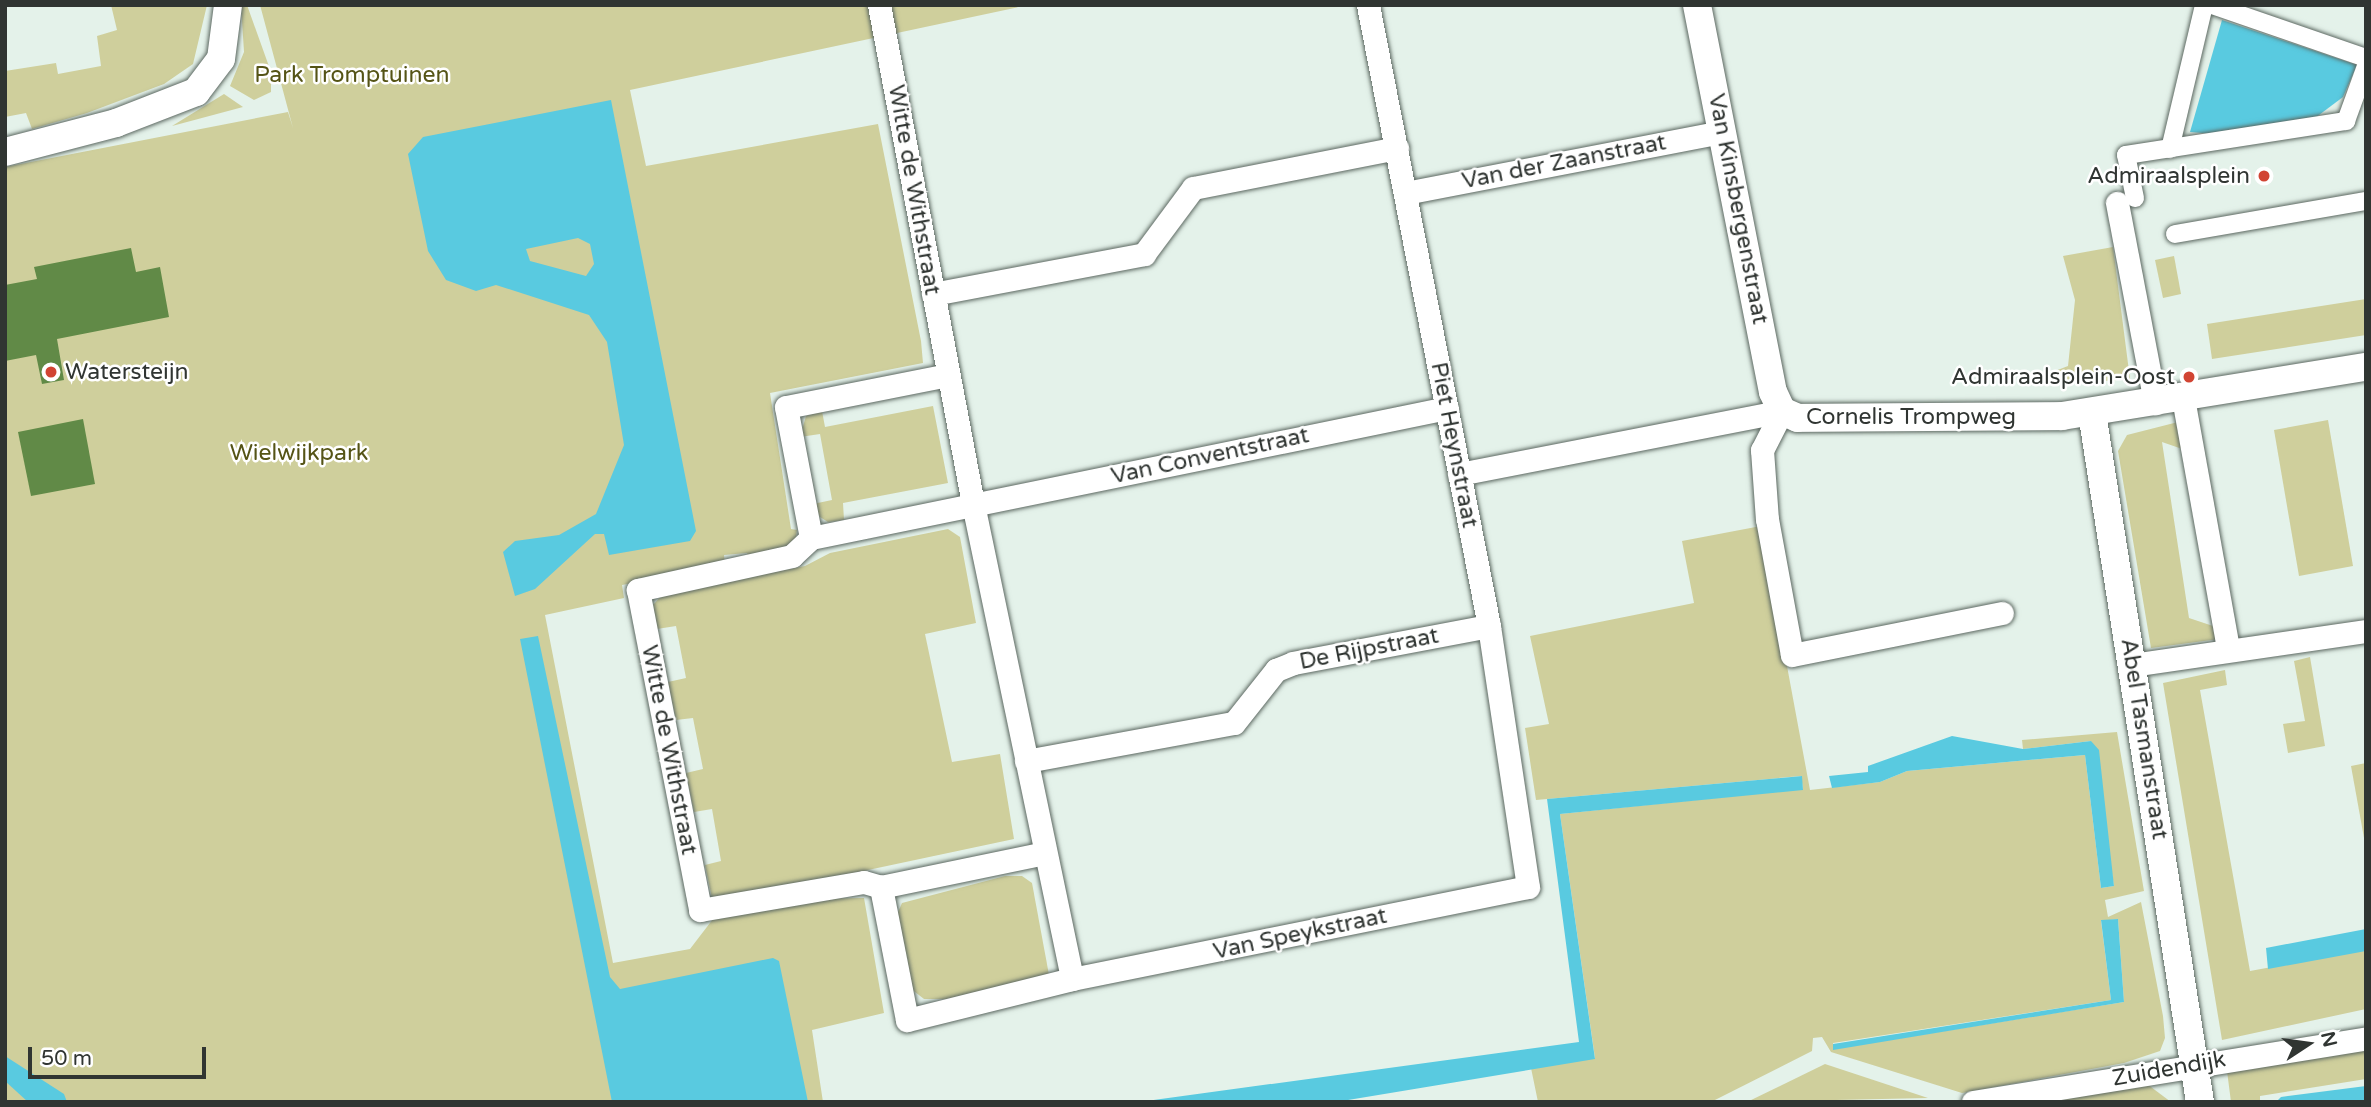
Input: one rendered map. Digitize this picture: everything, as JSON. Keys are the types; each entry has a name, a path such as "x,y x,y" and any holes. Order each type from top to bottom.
{"street":[{"path":"5,152 177,103 210,78 225,44 228,5"},
{"name":"Witte de Withstraat","path":"879,5 973,505 1072,979"},
{"name":"Piet Heynstraat","path":"1368,5 1489,626 1528,887"},
{"name":"Van Kinsbergenstraat","path":"1698,5 1773,392 1782,411"},
{"path":"2170,149 2204,5"},
{"path":"2212,5 2259,14 2366,58"},
{"path":"2155,403 2126,201 2126,155 2346,121 2366,66"},
{"name":"Van der Zaanstraat","path":"1405,193 1723,132"},
{"path":"933,294 1144,254 1193,188 1397,148"},
{"path":"2175,234 2366,201"},
{"name":"Cornelis Trompweg","path":"1459,474 1782,411 1798,418 2092,414 2366,367"},
{"path":"811,538 786,407 948,375"},
{"path":"2183,398 2228,649"},
{"name":"Van Conventstraat","path":"973,505 1447,408"},
{"path":"1782,411 1762,450 1767,519 1792,655 2002,613"},
{"name":"Abel Tasmanstraat","path":"2092,414 2200,1102"},
{"name":"Witte de Withstraat","path":"973,505 811,538 792,556 638,590 700,910 864,882 881,887 1045,853"},
{"name":"De Rijpstraat","path":"1026,761 1234,723 1276,670 1293,663 1489,626"},
{"path":"2132,665 2366,631"},
{"path":"881,887 907,1020 1072,979"},
{"name":"Van Speykstraat","path":"1072,979 1528,887"},
{"name":"Zuidendijk","path":"1973,1102 2366,1038"}],"green space":[{"path":"111,5 207,5 193,64 164,84 87,113 32,129 26,113 5,117 5,71 56,63 58,74 101,66 97,36 117,30"},
{"path":"241,5 247,5 271,72 271,92 254,100 230,86 244,52"},
{"name":"Wielwijkpark","path":"260,5 1028,5 630,90 646,166 878,124 921,341 923,363 770,393 791,529 797,530 795,544 749,559 747,553 724,555 725,565 622,585 624,598 545,615 613,963 690,949 713,919 797,899 864,898 884,1013 812,1030 823,1102 5,1102 5,167 288,112 293,128"},
{"path":"224,94 243,107 172,126"},
{"path":"2113,247 2130,379 2055,385 2055,371 2068,366 2075,300 2063,256"},
{"path":"2174,256 2181,294 2163,298 2155,260"},
{"path":"2366,299 2366,335 2212,359 2207,324"},
{"path":"933,406 948,483 843,503 844,520 828,522 820,517 813,504 832,500 820,434 800,437 806,416 822,411 825,427"},
{"path":"2328,420 2353,566 2299,576 2274,430"},
{"path":"2182,421 2188,451 2162,442 2189,618 2216,627 2219,639 2151,648 2118,451 2127,435"},
{"path":"1761,526 1810,790 1880,782 1907,771 2085,755 2101,888 2114,886 2091,741 2023,749 2022,740 2117,732 2144,891 2105,900 2108,917 2141,902 2163,1016 2165,1038 2160,1051 2124,1063 1962,1093 1831,1052 1822,1037 1813,1038 1812,1051 1711,1102 1538,1102 1531,1068 1595,1058 1560,814 1803,789 1801,776 1536,800 1525,728 1549,724 1530,636 1694,603 1682,541","holes":["2118,919 2124,1002 1833,1049 1833,1043 2111,1000 2101,921"]},
{"path":"948,529 960,537 976,623 925,634 952,762 1000,754 1014,839 713,903 705,865 721,861 712,809 694,812 686,773 703,769 693,718 676,720 668,682 686,678 676,626 657,629 653,605 663,594 805,566 830,553"},
{"path":"2310,657 2325,746 2288,753 2283,724 2305,721 2294,661"},
{"path":"2225,670 2227,685 2200,690 2250,971 2366,950 2366,1009 2222,1040 2163,683"},
{"path":"2366,763 2366,849 2351,766"},
{"path":"1005,876 1022,876 1032,883 1049,975 947,999 924,999 910,988 896,917 902,903"},
{"path":"2366,1049 2366,1079 2260,1096 2260,1102 2231,1102 2227,1071"},
{"path":"1825,1064 1928,1098 1747,1102"},
{"path":"2147,1084 2171,1102 2042,1102"}],"water":[{"path":"2222,20 2357,65 2343,97 2311,121 2227,135 2190,132"},
{"path":"611,100 696,531 690,541 609,555 604,534 595,534 535,589 515,596 503,552 515,541 559,535 596,514 624,445 607,342 589,315 496,285 476,291 446,280 428,251 408,154 423,137","holes":["578,238 590,244 594,264 586,276 530,261 526,249"]},
{"path":"538,636 610,977 620,989 773,958 779,961 808,1102 612,1102 520,639"},
{"path":"1952,736 2023,749 2091,741 2099,750 2114,886 2101,888 2085,755 1907,771 1880,782 1832,788 1829,776 1868,772 1868,766"},
{"path":"1802,776 1803,790 1560,814 1595,1059 1336,1102 1139,1102 1579,1042 1547,799"},
{"path":"2118,919 2124,1002 1833,1050 1833,1044 2111,1000 2101,920"},
{"path":"2366,929 2366,951 2268,969 2266,948"},
{"path":"5,1056 64,1094 67,1102 28,1102 5,1081"},
{"path":"2366,1086 2366,1102 2276,1102 2281,1097"}],"building":[{"name":"Watersteijn","path":"131,248 136,272 160,267 169,317 57,339 64,380 42,384 36,355 5,361 5,285 37,279 34,267"},
{"path":"83,419 95,484 31,496 18,432"}],"place":[{"name":"Admiraalsplein","path":"2264,176"},
{"name":"Watersteijn","path":"51,372"},
{"name":"Admiraalsplein-Oost","path":"2189,377"}],"park label":[{"name":"Park Tromptuinen","path":"352,75"}]}
